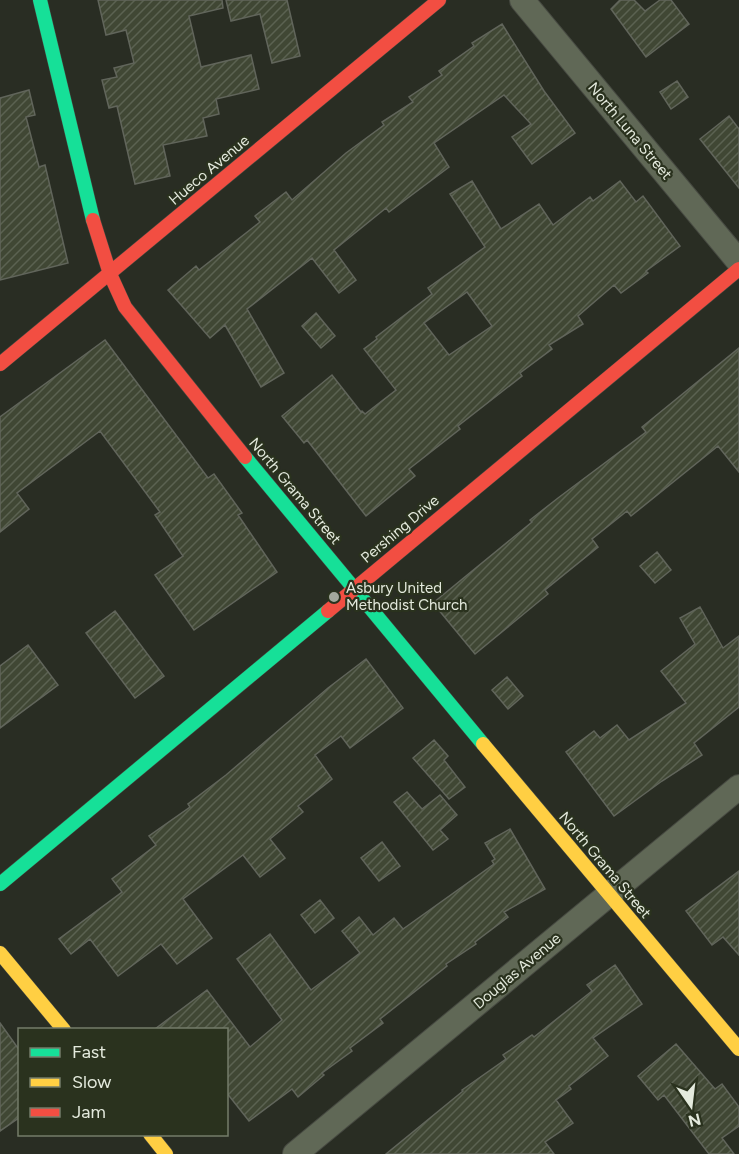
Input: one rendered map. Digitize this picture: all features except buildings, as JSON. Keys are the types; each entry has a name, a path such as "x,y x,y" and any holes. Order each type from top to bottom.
{"street":[{"name":"North Grama Street","path":"40,0 96,235 125,307 354,589 739,1049"},
{"name":"Hueco Avenue","path":"0,364 439,0"},
{"name":"North Luna Street","path":"522,0 739,262"},
{"name":"Pershing Drive","path":"0,884 739,269"},
{"name":"Douglas Avenue","path":"295,1154 739,787"},
{"path":"0,952 63,1028"},
{"path":"152,1136 166,1154"}],"traffic: fast":[{"path":"40,0 93,220"},
{"path":"245,457 483,744"},
{"path":"0,884 328,611"}],"traffic: slow":[{"path":"483,744 739,1049"},
{"path":"0,953 62,1028"},
{"path":"152,1136 166,1154"}],"traffic: jam":[{"path":"0,364 439,0"},
{"path":"93,220 110,274 125,307 245,457"},
{"path":"328,611 739,269"}],"place":[{"name":"Asbury United Methodist Church","path":"334,597"}]}
